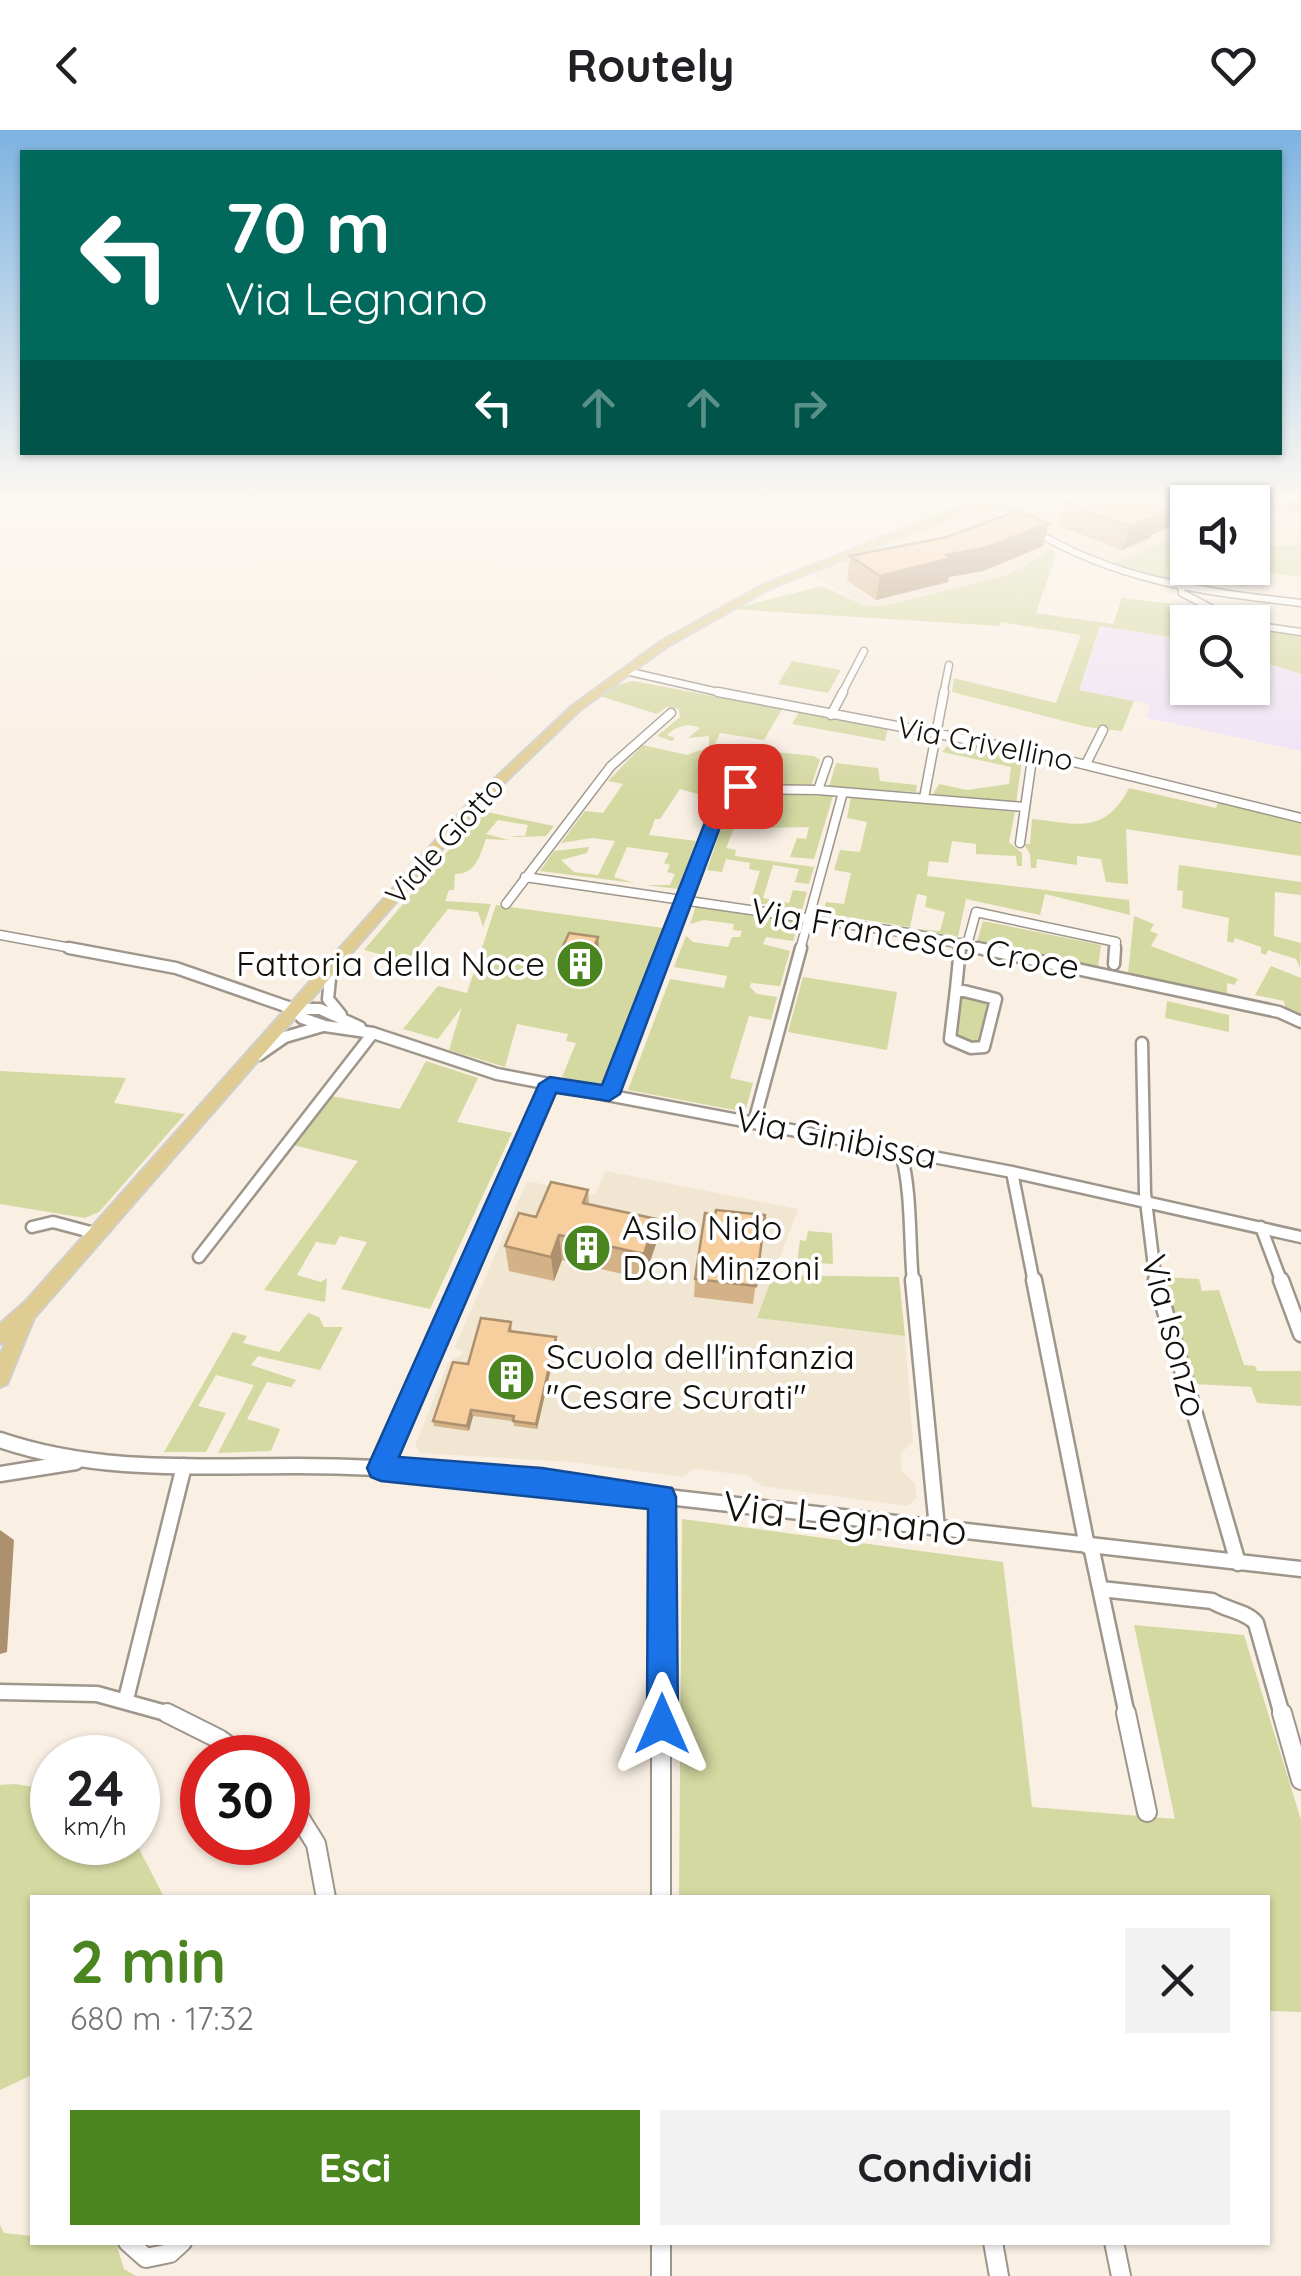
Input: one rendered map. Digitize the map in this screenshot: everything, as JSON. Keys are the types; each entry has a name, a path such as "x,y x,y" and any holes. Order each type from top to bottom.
{"main road":[{"name":"Viale Giotto","path":"0,1336 33,1306 98,1234 473,806 538,742 626,670 749,597"},
{"name":"Viale Giotto","path":"0,1378 33,1306"}],"street":[{"path":"1255,597 1301,604"},
{"path":"1270,628 1301,632"},
{"path":"831,714 864,651"},
{"path":"644,658 647,676"},
{"path":"924,798 950,665"},
{"name":"Via Crivellino","path":"626,670 665,682 1033,752 1301,818"},
{"name":"Via Crivellino","path":"603,688 647,676"},
{"path":"506,904 610,766 671,713"},
{"path":"1086,764 1103,730"},
{"path":"1020,843 1033,752"},
{"path":"818,790 828,760"},
{"path":"609,1094 725,792 740,786 1025,807"},
{"path":"754,1122 843,792"},
{"name":"Via Francesco Croce","path":"525,876 964,944 1278,1012 1301,1022"},
{"path":"955,989 996,1000 984,1047 970,1048 950,1039 955,989 964,944 976,912 1116,942 1114,964"},
{"path":"0,935 176,968 294,1009"},
{"name":"Via Ginibissa","path":"332,966 328,999 336,1011 357,1026"},
{"name":"Via Ginibissa","path":"294,1009 320,1010 373,1034 476,1069 1145,1199 1301,1237"},
{"name":"Via Ginibissa","path":"294,1009 302,1018 325,1026 373,1034"},
{"name":"Via Ginibissa","path":"247,1063 284,1037 325,1026"},
{"path":"199,1257 373,1034"},
{"name":"Via Isonzo","path":"1142,1043 1145,1199 1153,1272 1238,1563"},
{"path":"381,1468 550,1084"},
{"path":"901,1153 903,1172 898,1178 905,1195 937,1528"},
{"path":"1012,1172 1148,1812"},
{"path":"32,1226 53,1222 98,1234"},
{"path":"1261,1227 1301,1334"},
{"name":"Via Legnano","path":"0,1440 25,1451 90,1460 184,1466 381,1468 542,1481 1301,1569"},
{"name":"Via Legnano","path":"0,1474 90,1460"},
{"path":"126,1699 184,1466"},
{"path":"662,1497 662,1895"},
{"path":"1100,1589 1212,1601 1227,1612 1250,1616 1256,1624 1301,1780"},
{"path":"0,1692 58,1691 126,1699 209,1735"},
{"path":"310,1831 325,1864 326,1895"},
{"path":"131,2245 146,2258 158,2258 178,2245"},
{"path":"660,2276 661,2245"},
{"path":"994,2245 999,2276"},
{"path":"1115,2245 1121,2276"}],"shaded area":[{"path":"850,597 919,597 880,607 861,604"},
{"path":"1101,626 1170,637 1170,705 1270,705 1270,664 1301,674 1301,751 1147,718 1150,704 1079,690"},
{"path":"605,1171 798,1209 757,1318 905,1336 913,1442 901,1453 901,1471 915,1483 917,1498 907,1506 762,1486 747,1475 694,1469 682,1477 572,1462 421,1453 415,1446 448,1363 464,1353 455,1347 527,1181 595,1195"}],"green space":[{"path":"778,597 846,597 880,607 919,597 1041,597 1036,613 1113,624 1122,598 1173,604 1170,637 1100,626 1079,690 1134,701 1122,731 1087,727 952,692 954,678 1056,703 1081,635 1001,622 999,626 732,609"},
{"path":"1270,631 1301,636 1301,674 1270,664"},
{"path":"792,661 841,670 828,693 778,684"},
{"path":"633,681 782,709 764,740 720,733 712,751 725,753 713,768 732,771 730,775 704,770 700,779 729,783 715,790 712,798 680,789 660,819 655,819 649,835 696,841 678,889 646,885 670,885 675,874 667,872 670,865 664,863 669,853 627,847 614,877 634,883 540,871 554,851 589,847 587,853 561,860 574,872 598,875 615,841 592,838 561,843 585,811 603,813 623,784 608,781 643,745 687,755 709,747 709,736 688,738 700,728 696,726 674,729 667,735 675,738 672,741 657,736 680,717 679,709 667,707 657,714 600,696 613,686"},
{"path":"799,712 888,728 885,741 792,724"},
{"path":"945,740 1023,754 1016,803 933,794 939,784 967,790 1009,784 1011,767 942,752 950,743"},
{"path":"748,744 820,760 811,786 740,782 736,772"},
{"path":"836,763 878,768 880,781 917,785 916,792 829,787"},
{"path":"1129,788 1216,808 1219,799 1301,822 1301,856 1126,829 1128,884 1106,882 1101,859 1077,856 1077,865 1037,859 1036,868 1031,868 1024,844 1030,844 1032,819 1076,824 1100,820 1120,803"},
{"path":"733,793 833,796 814,859 790,857 797,838 806,839 809,827 764,828 763,818 776,820 780,807 755,799 751,810 742,809 726,848 736,850 735,856 814,867 809,884 795,882 799,869 773,865 763,898 789,903 793,890 807,892 802,910 750,902 760,871 749,869 750,863 726,859 722,872 707,870"},
{"path":"851,797 1015,812 1009,842 1022,853 1022,866 1017,866 1016,856 976,854 976,844 952,841 948,863 929,861 927,876 1129,900 1130,915 1045,894 1040,915 966,899 958,937 917,929 940,931 945,912 925,907 927,896 917,894 910,927 823,913 826,902 844,904 851,873 834,870 840,850 860,852 867,822 847,818"},
{"path":"482,811 554,826 546,836 516,837 511,836 525,836 528,825 498,820 486,834 509,840 486,839 472,868 455,874 454,890 449,890 445,901 491,904 483,927 478,912 448,909 407,961 364,950"},
{"path":"1179,865 1301,882 1301,895 1275,892 1274,936 1301,943 1300,968 1296,959 1268,950 1266,955 1261,953 1261,947 1235,938 1233,943 1227,941 1229,918 1182,908 1183,891 1177,890"},
{"path":"496,905 663,928 601,1088 562,1077 576,1043 566,1041 568,1034 517,1024 505,1067 449,1050 462,1007 438,1039 403,1029 438,986 467,993"},
{"path":"696,906 799,922 793,941 766,937 763,944 790,951 780,986 751,983 757,994 777,997 771,1020 749,1016 730,1078 753,1083 745,1112 628,1090 670,979 724,988 727,976 674,967 686,936 693,942 728,947 732,937 740,937 742,931 733,930 734,924 704,920 690,924"},
{"path":"1134,916 1154,924 1150,931 1158,934 1151,946 1238,979 1234,985 1227,983 1227,996 1128,974"},
{"path":"983,921 1101,945 1098,968 977,942"},
{"path":"1271,966 1301,978 1301,1016 1286,1010 1284,1001 1255,995"},
{"path":"803,977 897,992 887,1050 788,1032"},
{"path":"963,993 990,1001 981,1044 952,1037 958,997"},
{"path":"1167,1001 1229,1015 1229,1032 1165,1018"},
{"path":"426,1061 478,1078 457,1122 512,1133 430,1309 341,1289 367,1242 340,1236 335,1245 316,1242 297,1275 321,1282 327,1278 325,1302 264,1290 358,1161 293,1145 331,1096 400,1109"},
{"path":"0,1071 126,1078 114,1103 185,1114 99,1212 85,1218 0,1204"},
{"path":"808,1231 832,1233 833,1264 797,1262 800,1240 806,1241"},
{"path":"773,1275 899,1277 905,1336 757,1318"},
{"path":"1164,1277 1199,1279 1202,1291 1219,1290 1244,1365 1255,1366 1257,1371 1301,1371 1301,1406 1257,1403 1251,1387 1195,1384"},
{"path":"308,1313 319,1317 324,1327 343,1327 320,1370 258,1356 251,1365 296,1380 291,1387 267,1382 247,1419 280,1429 271,1451 218,1453 254,1385 216,1375 198,1406 226,1413 206,1452 164,1452 233,1332 247,1336 243,1343 279,1352"},
{"path":"682,1519 1003,1562 1032,1807 1175,1819 1134,1625 1244,1635 1301,1820 1301,2012 1270,2011 1270,1895 679,1895"},
{"path":"15,1784 30,1786 30,1865 147,1865 163,1895 30,1895 30,2076 0,2090 0,1785"},
{"path":"0,2225 4,2233 30,2236 30,2245 117,2245 124,2269 136,2276 0,2276"}],"building":[{"path":"569,933 598,937 587,965 568,963 572,948 563,946"},
{"path":"551,1182 588,1190 583,1203 656,1219 644,1254 559,1235 551,1257 505,1246 519,1213 536,1217"},
{"path":"716,1210 765,1215 756,1286 695,1279 705,1213 715,1215"},
{"name":"Scuola dell'infanzia \"Cesare Scurati\"","path":"481,1318 511,1322 509,1331 556,1337 536,1424 513,1421 514,1416 471,1410 467,1426 433,1421 453,1362 468,1364"}],"place":[{"name":"Fattoria della Noce","path":"580,964"},
{"name":"Asilo Nido Don Minzoni","path":"587,1248"},
{"name":"Scuola dell'infanzia \"Cesare Scurati\"","path":"511,1377"}],"route":[{"path":"662,1724 662,1497 542,1481 381,1468 550,1084 609,1094 725,792 740,786"}]}
